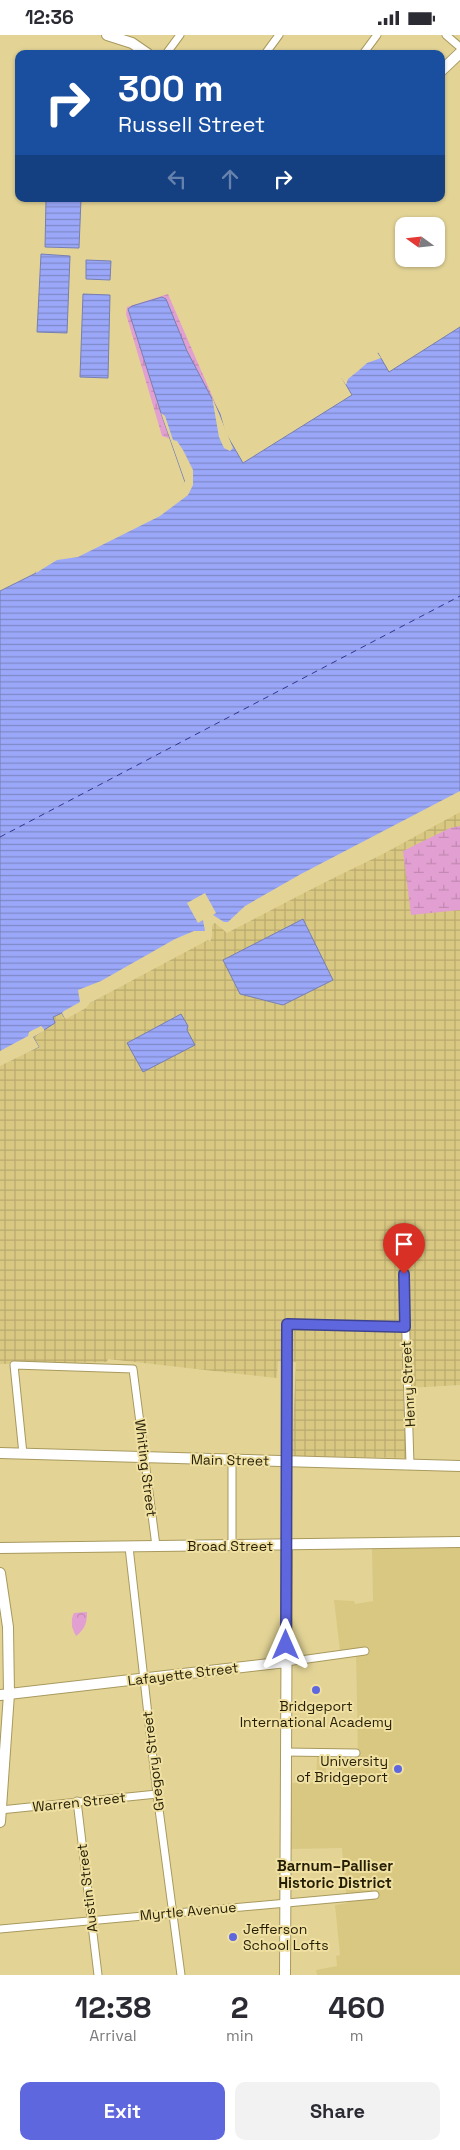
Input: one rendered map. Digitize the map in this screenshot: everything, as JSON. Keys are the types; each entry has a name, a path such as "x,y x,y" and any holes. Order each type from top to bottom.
{"street":[{"path":"107,35 132,43 142,50"},
{"path":"169,50 180,35"},
{"path":"268,50 279,35"},
{"path":"366,50 376,35"},
{"path":"446,35 460,47"},
{"path":"445,67 460,53"},
{"name":"Henry Street","path":"404,1274 410,1464"},
{"path":"285,1975 287,1324 405,1327"},
{"name":"Whiting Street","path":"24,1453 14,1365 133,1369 156,1546"},
{"name":"Main Street","path":"0,1453 460,1466"},
{"path":"232,1460 232,1546"},
{"name":"Broad Street","path":"0,1548 460,1542"},
{"name":"Gregory Street","path":"129,1547 157,1793 181,1975"},
{"path":"0,1573 8,1627 0,1822"},
{"name":"Lafayette Street","path":"5,1695 365,1651"},
{"path":"286,1752 356,1753"},
{"name":"Warren Street","path":"1,1810 157,1793"},
{"name":"Austin Street","path":"77,1801 98,1975"},
{"name":"Myrtle Avenue","path":"0,1929 375,1895"}],"shaded area":[{"path":"460,812 460,1385 409,1388 411,1458 294,1456 292,1453 296,1362 278,1361 277,1378 108,1359 107,1362 0,1364 0,1063 38,1047 33,1037 55,1023 53,1017 62,1013 64,1017 215,920 226,930 383,854"},
{"name":"University of Bridgeport","path":"460,1548 460,1975 317,1975 316,1970 337,1966 336,1956 340,1955 335,1905 347,1903 342,1848 290,1849 291,1783 316,1782 317,1757 326,1757 326,1782 337,1781 337,1757 358,1757 356,1650 340,1651 334,1600 354,1601 355,1604 373,1601 372,1549"}],"green space":[{"path":"168,294 220,414 216,426 177,441 162,436 126,314 127,307"},
{"path":"460,826 460,910 411,915 403,851 450,828"},
{"path":"87,1612 85,1625 76,1636 72,1625 74,1613"}],"water":[{"path":"46,202 81,202 79,248 45,247"},
{"path":"41,254 70,256 67,333 37,332"},
{"path":"86,260 111,261 110,280 86,279"},
{"path":"83,294 110,295 108,378 80,377"},
{"path":"162,297 166,299 187,351 220,414 225,432 243,463 352,395 342,378 378,353 389,372 460,327 460,809 226,930 217,922 210,924 210,935 64,1017 62,1013 53,1017 55,1023 33,1037 39,1047 0,1063 0,591 36,573 37,565 74,553 178,496 185,482 128,309"},
{"path":"303,919 333,980 283,1005 240,994 223,960"},
{"path":"181,1014 195,1045 143,1072 127,1043"}],"pier":[{"path":"376,351 381,358 367,363 348,379 346,385 340,376 351,364"},
{"path":"212,397 233,448 230,451 224,448 219,437"},
{"path":"161,413 165,416 173,440 177,441 183,450 193,470 193,485 188,495 160,516 78,557 57,560 36,573 35,563 64,548 73,550 177,494 185,481"},
{"path":"460,791 460,812 227,933 215,923 212,925 210,942 208,940 90,1003 86,1008 66,1019 64,1017 62,1013 64,1011 80,1002 78,990 101,981 175,939 194,931 205,931 203,920 198,923 187,903 205,893 216,913 213,915 224,922 228,922 245,906 301,874"},
{"path":"41,1026 44,1031 33,1037 39,1047 0,1066 0,1051 28,1036 29,1032"}],"ferry route":[{"path":"0,837 460,596"}],"place":[{"name":"Bridgeport International Academy","path":"316,1690"},
{"name":"University of Bridgeport","path":"398,1769"},
{"name":"Jefferson School Lofts","path":"233,1937"}],"district":[{"name":"Barnum–Palliser Historic District","path":"335,1874"}],"route":[{"path":"286,1645 287,1324 405,1327 404,1274"}]}
